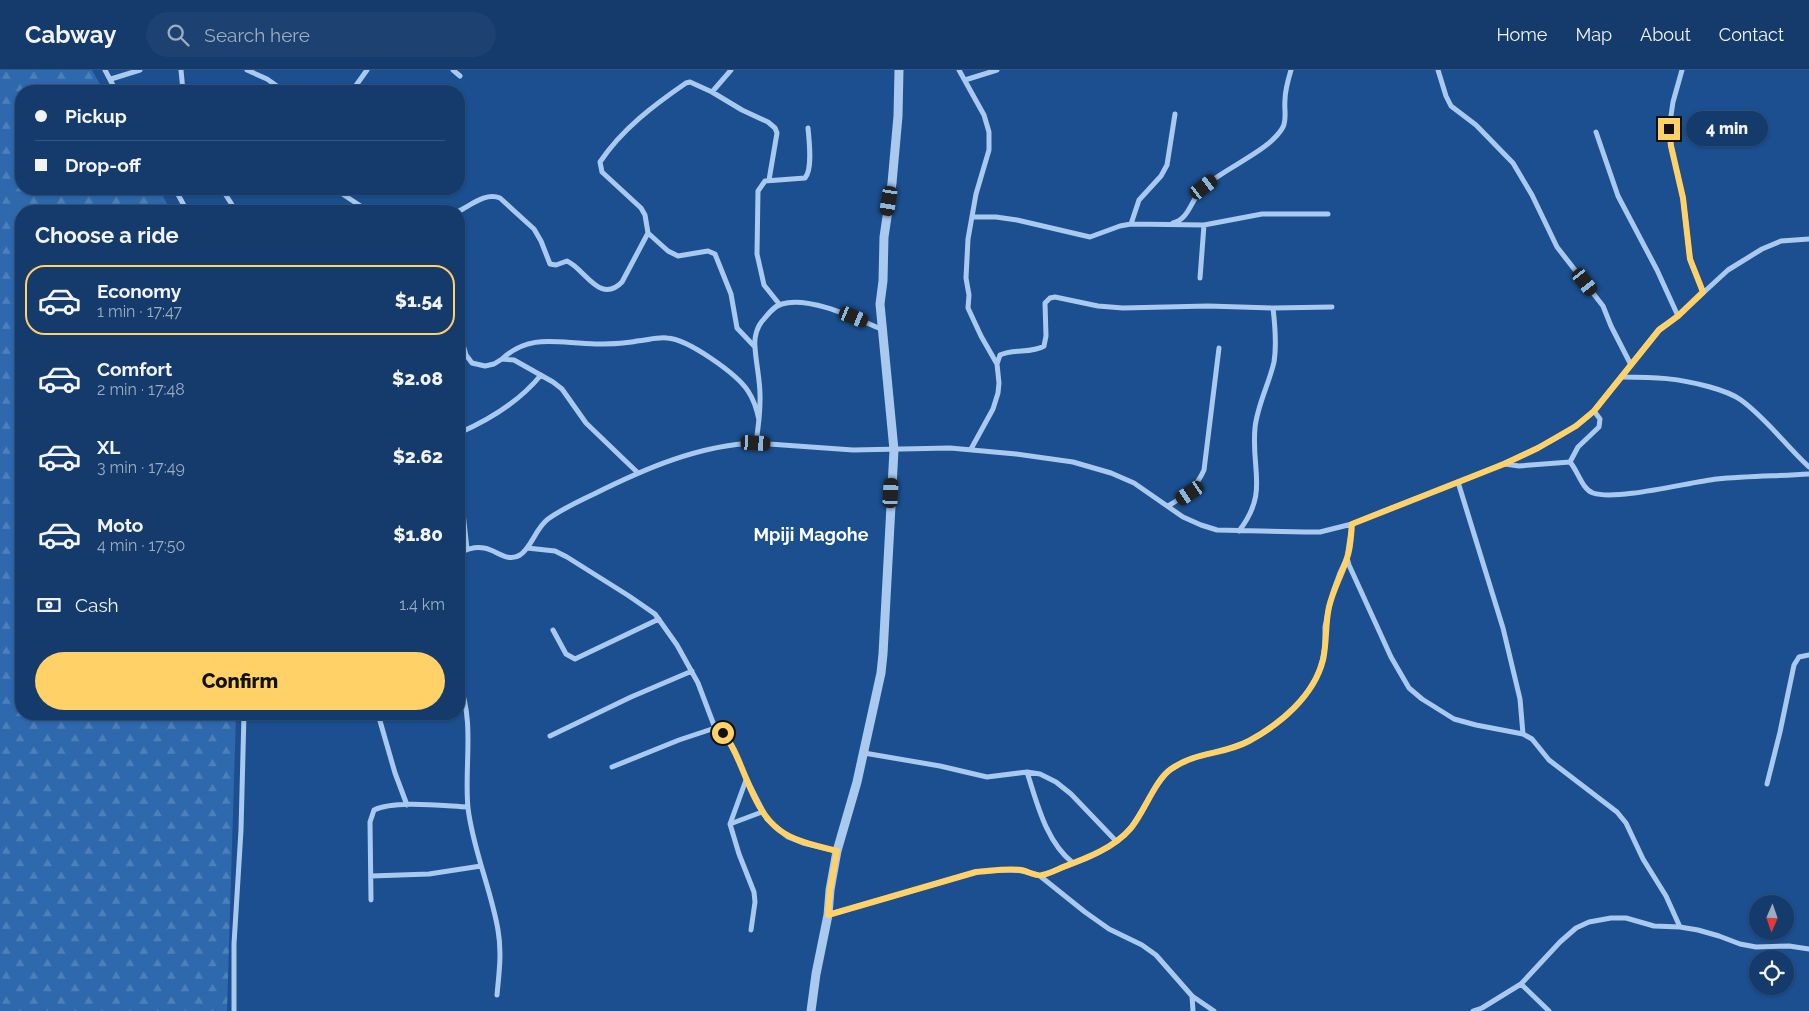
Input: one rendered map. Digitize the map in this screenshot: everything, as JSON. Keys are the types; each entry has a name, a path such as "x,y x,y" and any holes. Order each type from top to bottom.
{"street":[{"path":"105,70 114,85"},
{"path":"111,79 140,70"},
{"path":"181,70 182,85"},
{"path":"247,70 276,85"},
{"path":"356,85 367,70"},
{"path":"452,70 460,76"},
{"path":"712,92 732,70"},
{"path":"812,1011 816,974 828,915 830,890 837,851 864,753 883,654 894,450 880,304 883,281 884,237 893,174 898,116 899,70"},
{"path":"959,70 984,115 989,132 990,140 987,160 976,194 966,260 968,308 997,364"},
{"path":"965,80 997,70"},
{"path":"1168,225 1183,219 1195,197 1204,187 1257,151 1274,137 1283,126 1285,114 1284,101 1290,70"},
{"path":"1438,70 1451,106 1476,125 1514,162 1557,247 1604,306 1611,326 1631,365"},
{"path":"1682,70 1673,102 1669,129 1683,198 1690,259 1703,292"},
{"path":"754,347 737,328 731,294 715,254 708,251 678,256 668,252 648,233 645,215 641,208 602,172 600,162 631,125 658,102 686,83 694,84 712,92 742,110 768,122 775,128 777,133 769,180"},
{"path":"1130,224 1140,200 1161,176 1167,165 1176,114"},
{"path":"780,304 764,285 757,254 758,191 761,185 769,180 805,178 808,175 810,162 808,128"},
{"path":"1596,132 1618,196 1657,270 1678,316"},
{"path":"343,195 359,205"},
{"path":"465,209 487,197 494,196 500,198 534,229 541,240 550,264 556,265 568,261 576,266 592,284 610,290 616,288 622,282 648,233"},
{"path":"972,217 996,217 1018,220 1090,237 1130,224 1204,224 1262,214 1328,214"},
{"path":"1200,278 1204,224"},
{"path":"465,531 467,549 484,548 509,558 521,554 527,548 536,530 546,520 583,499 638,473 704,450 756,443 832,450 971,449 1052,459 1093,467 1134,483 1183,517 1217,530 1320,532 1352,524 1504,464 1562,434 1594,411 1659,330 1678,316 1728,270 1762,249 1781,241 1809,239"},
{"path":"971,449 993,409 998,393 997,364 1000,355 1016,350 1044,346 1046,336 1045,304 1050,298 1055,297 1098,306 1123,308 1208,306 1332,307"},
{"path":"756,443 760,400 754,347 756,332 760,324 773,309 780,304 792,302 840,312 881,328"},
{"path":"1239,531 1251,514 1256,495 1255,428 1274,360 1274,308"},
{"path":"465,352 472,363 485,366 494,364 520,345 543,341 620,344 656,337 681,340 694,347 739,380 752,398 759,420"},
{"path":"1168,506 1190,493 1200,480 1204,470 1219,348"},
{"path":"502,359 508,358 520,362 562,389 586,423 638,473"},
{"path":"465,431 509,406 530,389 541,375"},
{"path":"1623,376 1691,381 1728,392 1756,412 1809,467"},
{"path":"1570,462 1578,447 1599,428 1600,419 1594,411"},
{"path":"1504,464 1519,466 1570,462"},
{"path":"1570,462 1585,486 1591,492 1599,494 1625,494 1718,479 1809,474"},
{"path":"1458,482 1503,628 1520,699 1523,734"},
{"path":"1040,876 1096,854 1131,828 1162,778 1170,770 1197,755 1220,751 1247,742 1278,722 1296,706 1310,689 1321,667 1329,607 1347,558 1352,524"},
{"path":"527,548 555,551 567,557 643,605 659,619 692,671 715,728 723,733 732,746 762,812 776,828 788,837 803,843 837,851"},
{"path":"1347,558 1352,573 1391,657 1409,688 1422,699 1454,719 1523,734 1532,739 1550,760 1617,812 1626,823 1642,859 1666,896 1680,927"},
{"path":"554,630 566,654 575,659 659,619"},
{"path":"1767,784 1794,665 1799,657 1809,655"},
{"path":"550,736 631,697 692,671"},
{"path":"465,709 468,807 473,841 494,908 500,945 501,961 497,995"},
{"path":"234,1011 234,944 241,830 244,720"},
{"path":"380,720 395,773 407,805"},
{"path":"612,767 679,740 715,728"},
{"path":"864,753 940,766 986,777 1027,772 1040,774 1056,782 1088,810 1116,840"},
{"path":"1027,772 1051,836 1063,855 1073,863"},
{"path":"746,780 730,824 754,892 755,902 751,930"},
{"path":"372,900 370,822 374,810 379,807 407,805 468,807"},
{"path":"730,824 762,812"},
{"path":"371,876 429,874 481,866"},
{"path":"828,915 976,872 1020,870 1040,876 1085,912 1110,929 1142,945 1156,956 1192,996 1214,1011"},
{"path":"1473,1011 1483,1009 1521,984 1560,942 1576,928 1589,922 1610,918 1626,918 1654,926 1680,927 1756,947 1789,946 1809,949"},
{"path":"1521,984 1549,1011"},
{"path":"1192,996 1193,1011"}],"green space":[{"path":"0,70 92,70 101,85 15,85 15,195 162,195 168,205 15,205 15,720 236,720 227,1011 0,1011"}],"district":[{"name":"Mpiji Magohe","path":"811,535"}],"route":[{"path":"723,733 732,746 746,780 767,819 788,837 803,843 837,851 830,890 828,915 976,872 1020,870 1032,872 1040,876 1096,854 1108,847 1131,828 1162,778 1170,770 1197,755 1220,751 1247,742 1278,722 1296,706 1310,689 1321,667 1329,607 1347,558 1352,524 1504,464 1538,448 1576,426 1594,411 1659,330 1678,316 1703,292 1690,259 1683,198 1669,129"}]}
